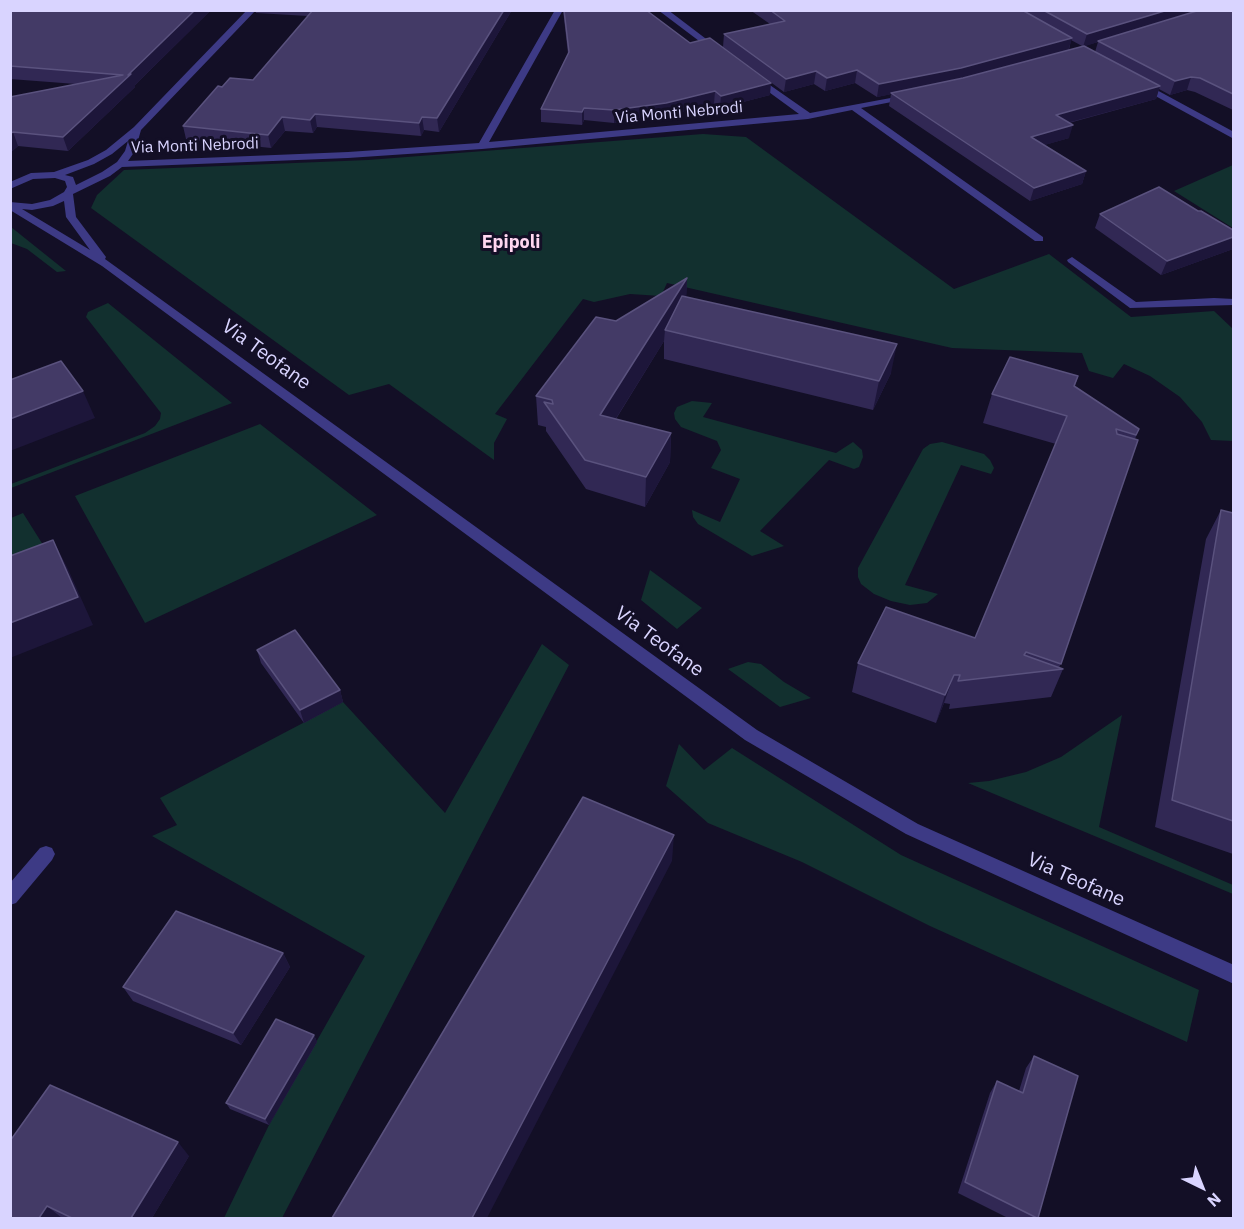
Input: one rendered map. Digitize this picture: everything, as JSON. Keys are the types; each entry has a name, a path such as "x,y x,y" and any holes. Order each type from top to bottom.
{"street":[{"path":"55,175 92,162 109,152 137,129 252,10"},
{"path":"482,146 559,10"},
{"path":"662,10 729,59"},
{"path":"748,73 808,116"},
{"path":"1135,81 1233,136"},
{"name":"Via Monti Nebrodi","path":"120,164 348,155 482,146 808,116 925,92"},
{"path":"855,108 1039,239"},
{"path":"10,205 42,206 106,174 120,164 130,151 137,129"},
{"path":"10,174 55,175 69,179 72,187 69,193 70,216 106,264"},
{"path":"10,186 22,179 42,175"},
{"path":"10,205 29,219 106,264"},
{"path":"1072,260 1134,306 1233,302"},
{"name":"Via Teofane","path":"106,264 751,735 912,829 1233,975"},
{"path":"10,897 46,854"}],"green space":[{"path":"703,134 746,137 954,289 1049,254 1131,317 1214,311 1233,329 1233,441 1211,440 1202,422 1180,397 1150,376 1124,364 1113,378 1089,371 1082,353 952,348 667,283 661,296 630,294 594,302 583,299 495,414 507,419 494,443 494,460 389,384 349,395 91,208 97,195 124,170 368,160"},
{"path":"1233,165 1233,228 1174,191"},
{"path":"11,227 66,271 57,272 27,249 11,243"},
{"path":"108,303 232,403 11,488 11,484 145,433 160,419 161,413 86,317 88,312"},
{"path":"692,401 712,403 703,417 836,453 853,442 862,450 863,457 859,467 854,469 829,460 760,531 784,546 752,556 698,524 693,517 692,510 720,522 740,479 711,468 721,450 717,441 681,427 675,419 674,413 677,407"},
{"path":"260,424 377,515 145,623 75,496"},
{"path":"942,442 984,454 994,468 991,474 961,465 905,585 938,594 927,603 910,605 891,601 874,594 861,584 858,568 923,449 930,444"},
{"path":"23,513 45,548 11,561 11,518"},
{"path":"650,570 702,608 677,629 641,600"},
{"path":"542,644 569,665 282,1218 224,1218 269,1125 365,956 152,836 177,825 160,798 343,702 445,813"},
{"path":"748,662 761,664 784,682 811,698 780,707 728,669"},
{"path":"1122,715 1099,827 1233,885 1233,894 968,783 989,781 1026,772 1061,757"},
{"path":"679,744 704,770 732,748 901,855 1199,990 1187,1042 930,926 802,862 708,823 666,786"}],"building":[{"path":"10,10 195,10 63,137 13,132 10,134 10,97 123,75 10,66"},
{"path":"313,10 504,10 437,118 422,117 419,123 315,114 310,120 282,117 268,135 183,126 218,86 222,87 230,78 253,80"},
{"path":"564,10 646,10 690,43 710,38 771,83 721,96 715,91 666,103 614,110 584,108 582,112 541,109 569,52"},
{"path":"770,10 1022,10 1072,38 961,68 879,84 857,70 827,78 816,71 786,79 724,34 785,21"},
{"path":"1043,10 1168,10 1087,34"},
{"path":"1200,10 1233,10 1233,94 1200,78 1191,77 1175,81 1098,41"},
{"path":"1084,46 1160,86 1056,115 1073,125 1031,137 1086,171 1034,188 891,93 963,78"},
{"path":"1159,187 1233,230 1233,237 1167,261 1100,214"},
{"path":"687,278 600,415 671,433 646,477 585,460 544,402 553,404 552,400 536,396 596,317 616,321"},
{"path":"682,296 897,344 879,381 665,330"},
{"path":"1010,357 1078,376 1074,386 1139,429 1136,435 1116,429 1117,434 1138,440 1061,664 1026,652 1024,655 1063,669 958,681 960,675 954,675 945,695 858,663 886,607 975,638 1067,416 992,394"},
{"path":"61,361 83,391 10,419 10,380"},
{"path":"1221,510 1233,513 1233,821 1172,800"},
{"path":"53,540 78,597 10,623 10,556"},
{"path":"295,630 340,690 300,710 257,650"},
{"path":"583,797 674,835 472,1218 332,1218"},
{"path":"176,911 283,953 233,1033 123,987"},
{"path":"276,1019 314,1035 265,1119 226,1103"},
{"path":"1034,1056 1078,1076 1038,1218 965,1182 997,1081 1023,1093"},
{"path":"50,1085 178,1142 131,1218 72,1218 47,1206 39,1218 10,1218 10,1141"}],"district":[{"name":"Epipoli","path":"511,243"}]}
